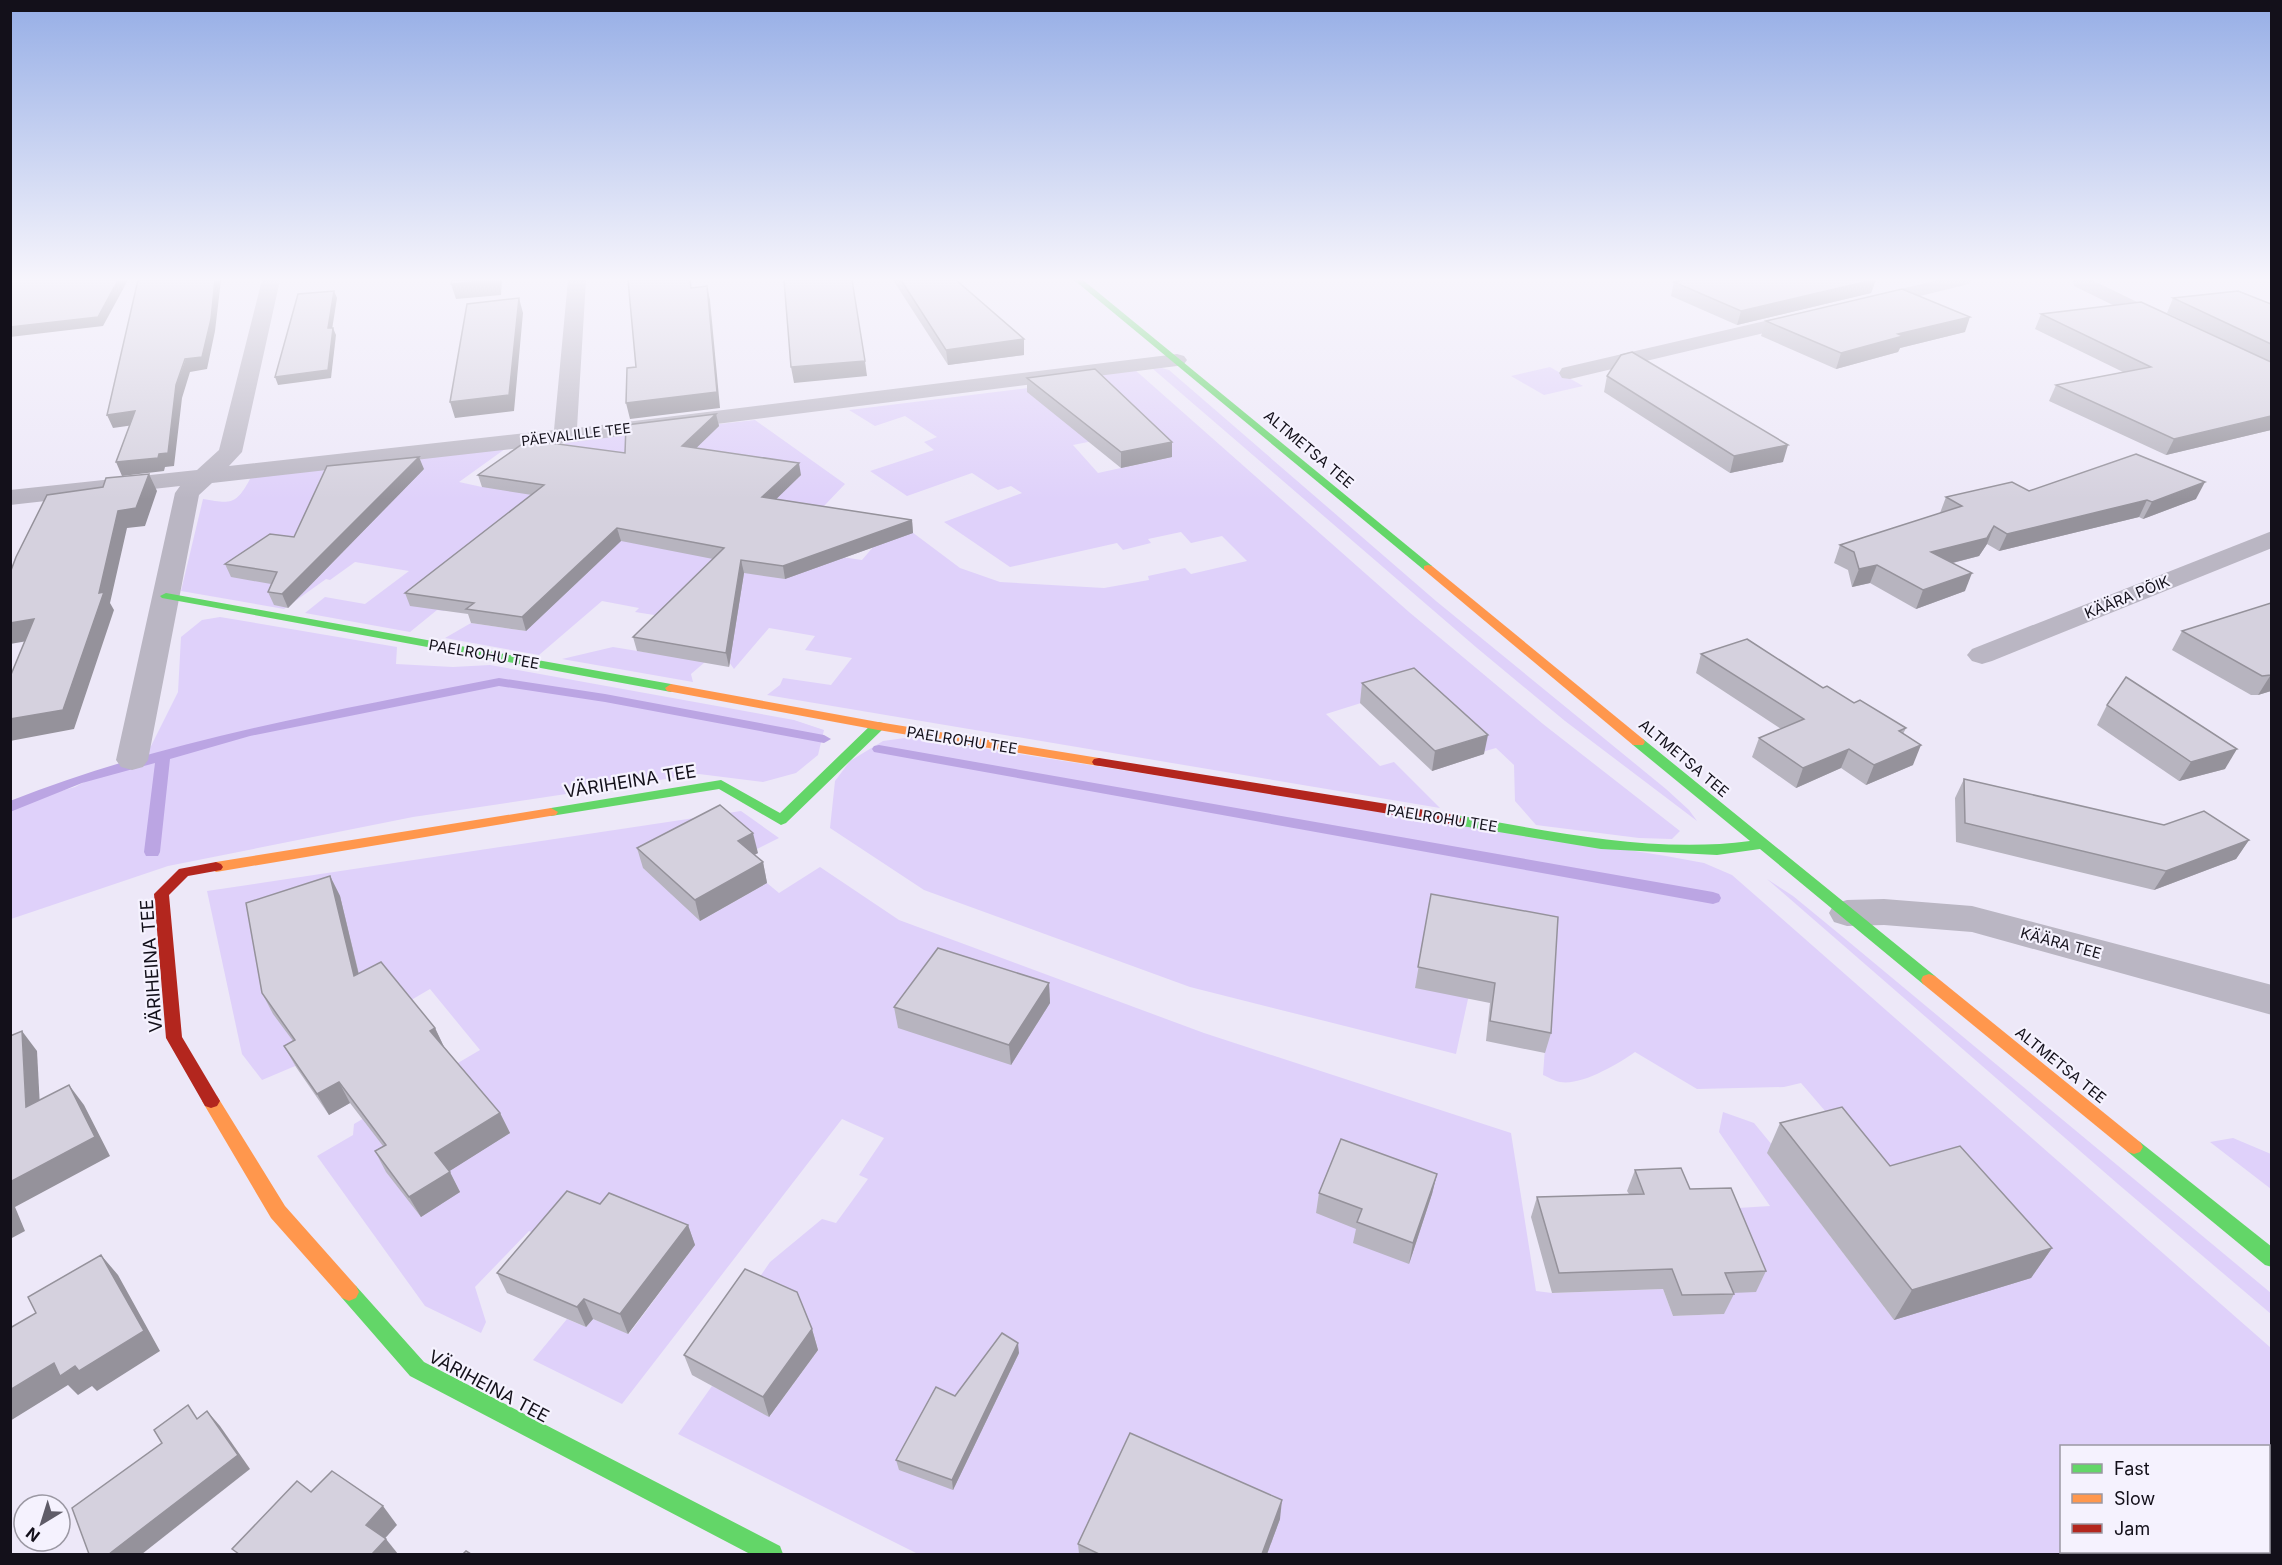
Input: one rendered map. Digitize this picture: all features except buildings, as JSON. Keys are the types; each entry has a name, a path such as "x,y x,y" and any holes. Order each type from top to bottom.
{"street":[{"path":"132,760 187,493 230,452 254,353"},
{"path":"565,436 571,353"},
{"name":"ALTMETSA TEE","path":"1168,353 1762,844 2271,1258"},
{"path":"1570,374 1657,353"},
{"name":"PÄEVALILLE TEE","path":"10,498 565,436 1177,360"},
{"name":"KÄÄRA PÕIK","path":"1983,655 2271,539"},
{"name":"PAELROHU TEE","path":"166,596 878,726 1601,844 1718,850 1762,844"},
{"name":"VÄRIHEINA TEE","path":"772,1554 417,1369 278,1212 174,1038 161,894 184,872 721,784 781,820 878,726"},
{"name":"KÄÄRA TEE","path":"1847,913 1884,912 1972,919 2271,1000"}],"shaded area":[{"path":"1550,367 1583,386 1544,395 1511,376"},
{"path":"1134,369 1409,612 1543,724 1680,831 1672,839 1639,838 1536,825 1515,801 1514,765 1496,748 1482,752 1412,687 1326,714 1380,766 1394,762 1440,808 767,695 780,685 783,678 831,685 852,658 805,650 815,636 769,628 734,669 726,658 705,662 691,674 693,682 562,659 613,647 662,655 680,619 635,612 639,608 602,601 539,655 445,638 471,623 526,631 467,592 444,611 437,610 410,632 305,613 325,597 365,604 409,571 355,562 330,580 326,579 284,609 181,591 203,499 220,502 232,501 241,494 250,479 246,475 505,449 459,482 482,487 558,450 568,441 755,420 845,484 824,506 833,507 795,550 862,560 896,520 960,568 1000,582 1104,588 1149,580 1148,576 1185,568 1191,574 1247,561 1222,536 1191,543 1181,532 1148,539 1151,543 1123,550 1117,543 1010,567 944,522 1022,493 1011,486 998,490 972,473 907,496 870,471 934,450 924,442 937,437 905,416 875,426 849,410 1069,383 1103,439 1073,445 1098,473 1171,457 1088,375"},
{"path":"1153,369 1169,370 1436,601 1666,789 1689,810 1697,821 1565,721 1477,648"},
{"path":"220,617 397,647 396,664 453,667 490,665 794,720 824,730 818,755 796,773 763,782 699,774 413,817 168,866 11,919 11,805 75,787 151,746 178,692 181,637 202,620"},
{"path":"912,737 1666,856 1704,863 1732,875 2271,1348 2271,1554 918,1554 678,1434 712,1386 770,1416 818,1350 812,1329 751,1290 770,1262 822,1219 836,1223 868,1179 859,1175 884,1138 842,1119 622,1404 533,1360 567,1319 586,1327 593,1319 629,1334 695,1245 551,1242 529,1231 475,1287 486,1322 481,1333 425,1306 317,1156 353,1135 354,1124 480,1050 430,989 307,1061 262,1080 242,1054 207,891 741,811 779,838 755,850 700,921 767,883 779,893 820,867 899,920 1204,1033 1511,1133 1536,1291 1552,1293 1663,1289 1673,1316 1724,1314 1722,1209 1770,1206 1719,1132 1723,1112 1754,1123 1777,1151 1768,1154 1894,1320 1893,1190 1801,1083 1784,1087 1697,1089 1635,1052 1609,1068 1578,1081 1560,1082 1543,1075 1553,938 1468,999 1456,1054 1190,987 924,890 830,828 835,781 850,761 883,741"},
{"path":"1767,879 1793,896 1843,937 2271,1293 2271,1314 2118,1184"},
{"path":"2233,1138 2271,1154 2271,1189 2210,1142"}],"waterway":[{"path":"10,807 77,780 248,732 499,682 605,698 824,739"},
{"path":"879,749 1713,898"},
{"path":"152,852 163,756"}],"traffic: fast":[{"path":"1167,353 1428,568"},
{"path":"166,596 671,688"},
{"path":"551,812 721,784 781,820 878,726"},
{"path":"1638,742 1929,980"},
{"path":"1456,820 1601,844 1717,850 1762,844"},
{"path":"2134,1147 2272,1259"},
{"path":"349,1292 417,1369 772,1554"}],"traffic: slow":[{"path":"1428,568 1638,742"},
{"path":"671,688 878,726 1099,762"},
{"path":"216,867 551,812"},
{"path":"1929,980 2134,1147"},
{"path":"211,1101 278,1212 349,1292"}],"traffic: jam":[{"path":"1099,762 1456,820"},
{"path":"211,1101 174,1038 161,894 184,872 216,867"}]}
